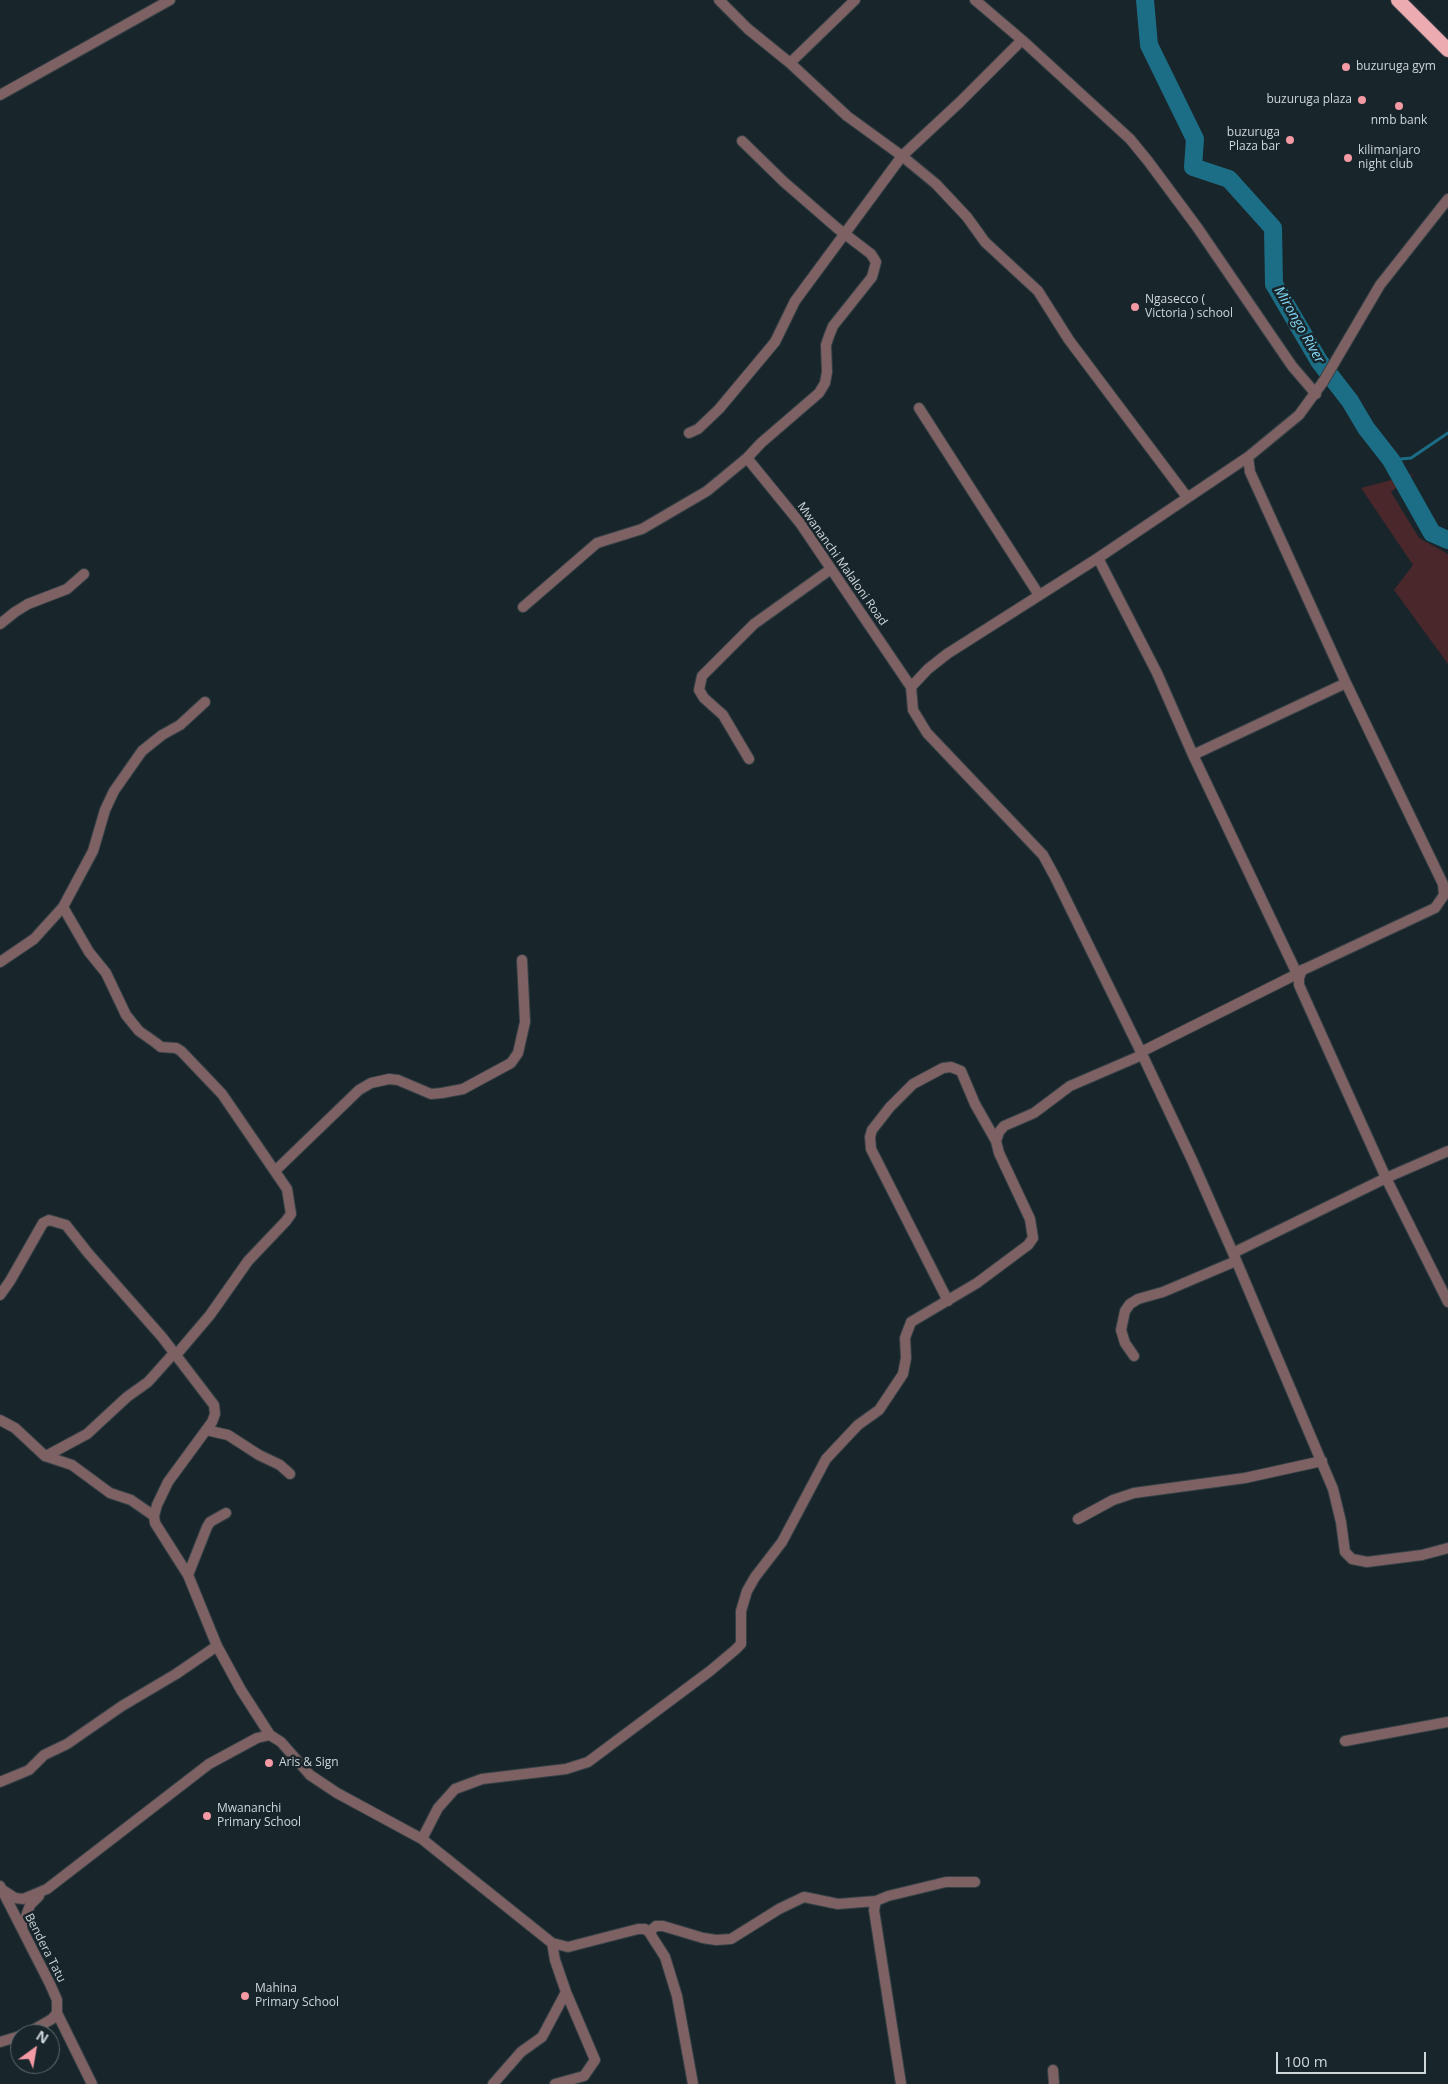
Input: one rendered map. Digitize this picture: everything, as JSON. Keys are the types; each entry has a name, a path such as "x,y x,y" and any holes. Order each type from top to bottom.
{"highway":[{"path":"1398,0 1448,50"}],"street":[{"path":"0,95 170,0"},
{"path":"719,0 748,29 790,63 847,116 902,156 945,192 967,217 985,242 1038,291 1069,340 1187,497"},
{"path":"790,63 855,0"},
{"path":"975,0 1022,40 1130,139 1197,227 1292,366 1316,394"},
{"path":"689,433 698,429 719,409 775,342 795,301 902,156 972,91 1022,40"},
{"path":"523,607 597,543 642,529 708,491 819,393 825,383 828,336 833,326 872,277 876,262 871,254 844,234 784,182 742,141"},
{"path":"1448,199 1380,285 1316,394 1299,415 1248,456 1098,558 947,654 928,669 911,687 913,710 927,733 1043,855 1192,1160 1322,1461 1335,1497 1345,1552 1352,1559 1366,1562 1422,1555 1448,1548"},
{"path":"919,408 1039,595"},
{"path":"996,1140 1004,1126 1034,1113 1070,1086 1298,976 1302,970 1435,908 1446,897 1443,884 1346,684 1250,472 1248,456"},
{"name":"Mwananchi Malaloni Road","path":"747,458 800,523 911,687"},
{"path":"1098,558 1157,673 1298,976 1303,996 1386,1178 1448,1302"},
{"path":"749,759 723,715 704,698 699,690 702,676 754,624 832,568"},
{"path":"0,624 28,604 67,589 84,574"},
{"path":"1194,755 1346,684"},
{"path":"0,962 34,939 62,907 93,851 105,810 114,791 135,761 151,743 180,725 205,702"},
{"path":"46,1456 87,1434 114,1409 148,1382 210,1315 248,1261 291,1214 288,1189 222,1094 181,1051 176,1048 161,1047 139,1031 126,1015 106,972 90,952 62,907"},
{"path":"275,1171 359,1090 371,1083 389,1079 398,1080 432,1094 442,1093 463,1089 511,1063 518,1053 525,1022 522,960"},
{"path":"422,1839 438,1808 455,1789 482,1779 566,1769 588,1762 729,1657 741,1644 740,1611 747,1591 782,1542 826,1459 858,1425 878,1410 899,1381 906,1365 905,1338 911,1322 948,1301 977,1283 1028,1245 1033,1238 1030,1219 999,1153 996,1140 975,1104 961,1071 951,1067 943,1068 913,1084 890,1107 872,1130 870,1137 871,1148 948,1301"},
{"path":"1134,1356 1124,1343 1121,1330 1125,1311 1130,1304 1138,1299 1163,1292 1386,1178 1448,1151"},
{"path":"0,1295 43,1223 49,1220 66,1225 88,1254 175,1354 214,1405 215,1414 206,1430 168,1482 154,1516 155,1523 188,1575 217,1646 241,1690 270,1734 281,1742 310,1775 337,1793 422,1839 552,1943 560,1946 575,1946 638,1929 649,1932 665,1957 677,1996 693,2084"},
{"path":"0,1420 15,1428 46,1456 72,1465 110,1492 131,1500 154,1516"},
{"path":"206,1430 228,1435 259,1455 280,1464 290,1474"},
{"path":"1078,1520 1114,1500 1134,1493 1245,1478 1322,1461"},
{"path":"188,1575 207,1526 210,1522 226,1513"},
{"path":"0,1782 29,1770 44,1755 68,1744 122,1706 176,1674 217,1646"},
{"path":"1345,1741 1448,1722"},
{"path":"22,1928 30,1905 47,1889 210,1764 257,1738 270,1734"},
{"path":"649,1932 656,1926 663,1926 703,1938 716,1940 731,1939 779,1909 804,1897 838,1904 876,1901 888,1896 946,1882 975,1882"},
{"path":"1,1887 15,1898 24,1899 47,1889"},
{"name":"Bendera Tatu","path":"1,1887 50,1984 57,2000 57,2013 92,2084"},
{"path":"876,1901 874,1910 901,2084"},
{"path":"552,1943 555,1960 566,1992 595,2060 584,2076 554,2084"},
{"path":"493,2084 522,2052 542,2037 566,1992"},
{"path":"43,2024 52,2019 57,2013"},
{"path":"1053,2070 1054,2084"}],"shaded area":[{"path":"1414,474 1391,492 1419,538 1448,554 1448,664 1394,590 1413,565 1361,488"}],"waterway":[{"name":"Mirongo River","path":"1145,0 1149,45 1195,139 1193,167 1229,179 1273,228 1274,284 1319,361 1350,401 1366,428 1391,460 1432,533 1448,540"},
{"path":"1391,460 1411,458 1448,433"}],"place":[{"name":"buzuruga gym","path":"1346,67"},
{"name":"buzuruga plaza","path":"1362,100"},
{"name":"nmb bank","path":"1399,106"},
{"name":"buzuruga Plaza bar","path":"1290,140"},
{"name":"kilimanjaro night club","path":"1348,158"},
{"name":"Ngasecco ( Victoria ) school","path":"1135,307"},
{"name":"Aris & Sign","path":"269,1763"},
{"name":"Mwananchi Primary School","path":"207,1816"},
{"name":"Mahina Primary School","path":"245,1996"}]}
